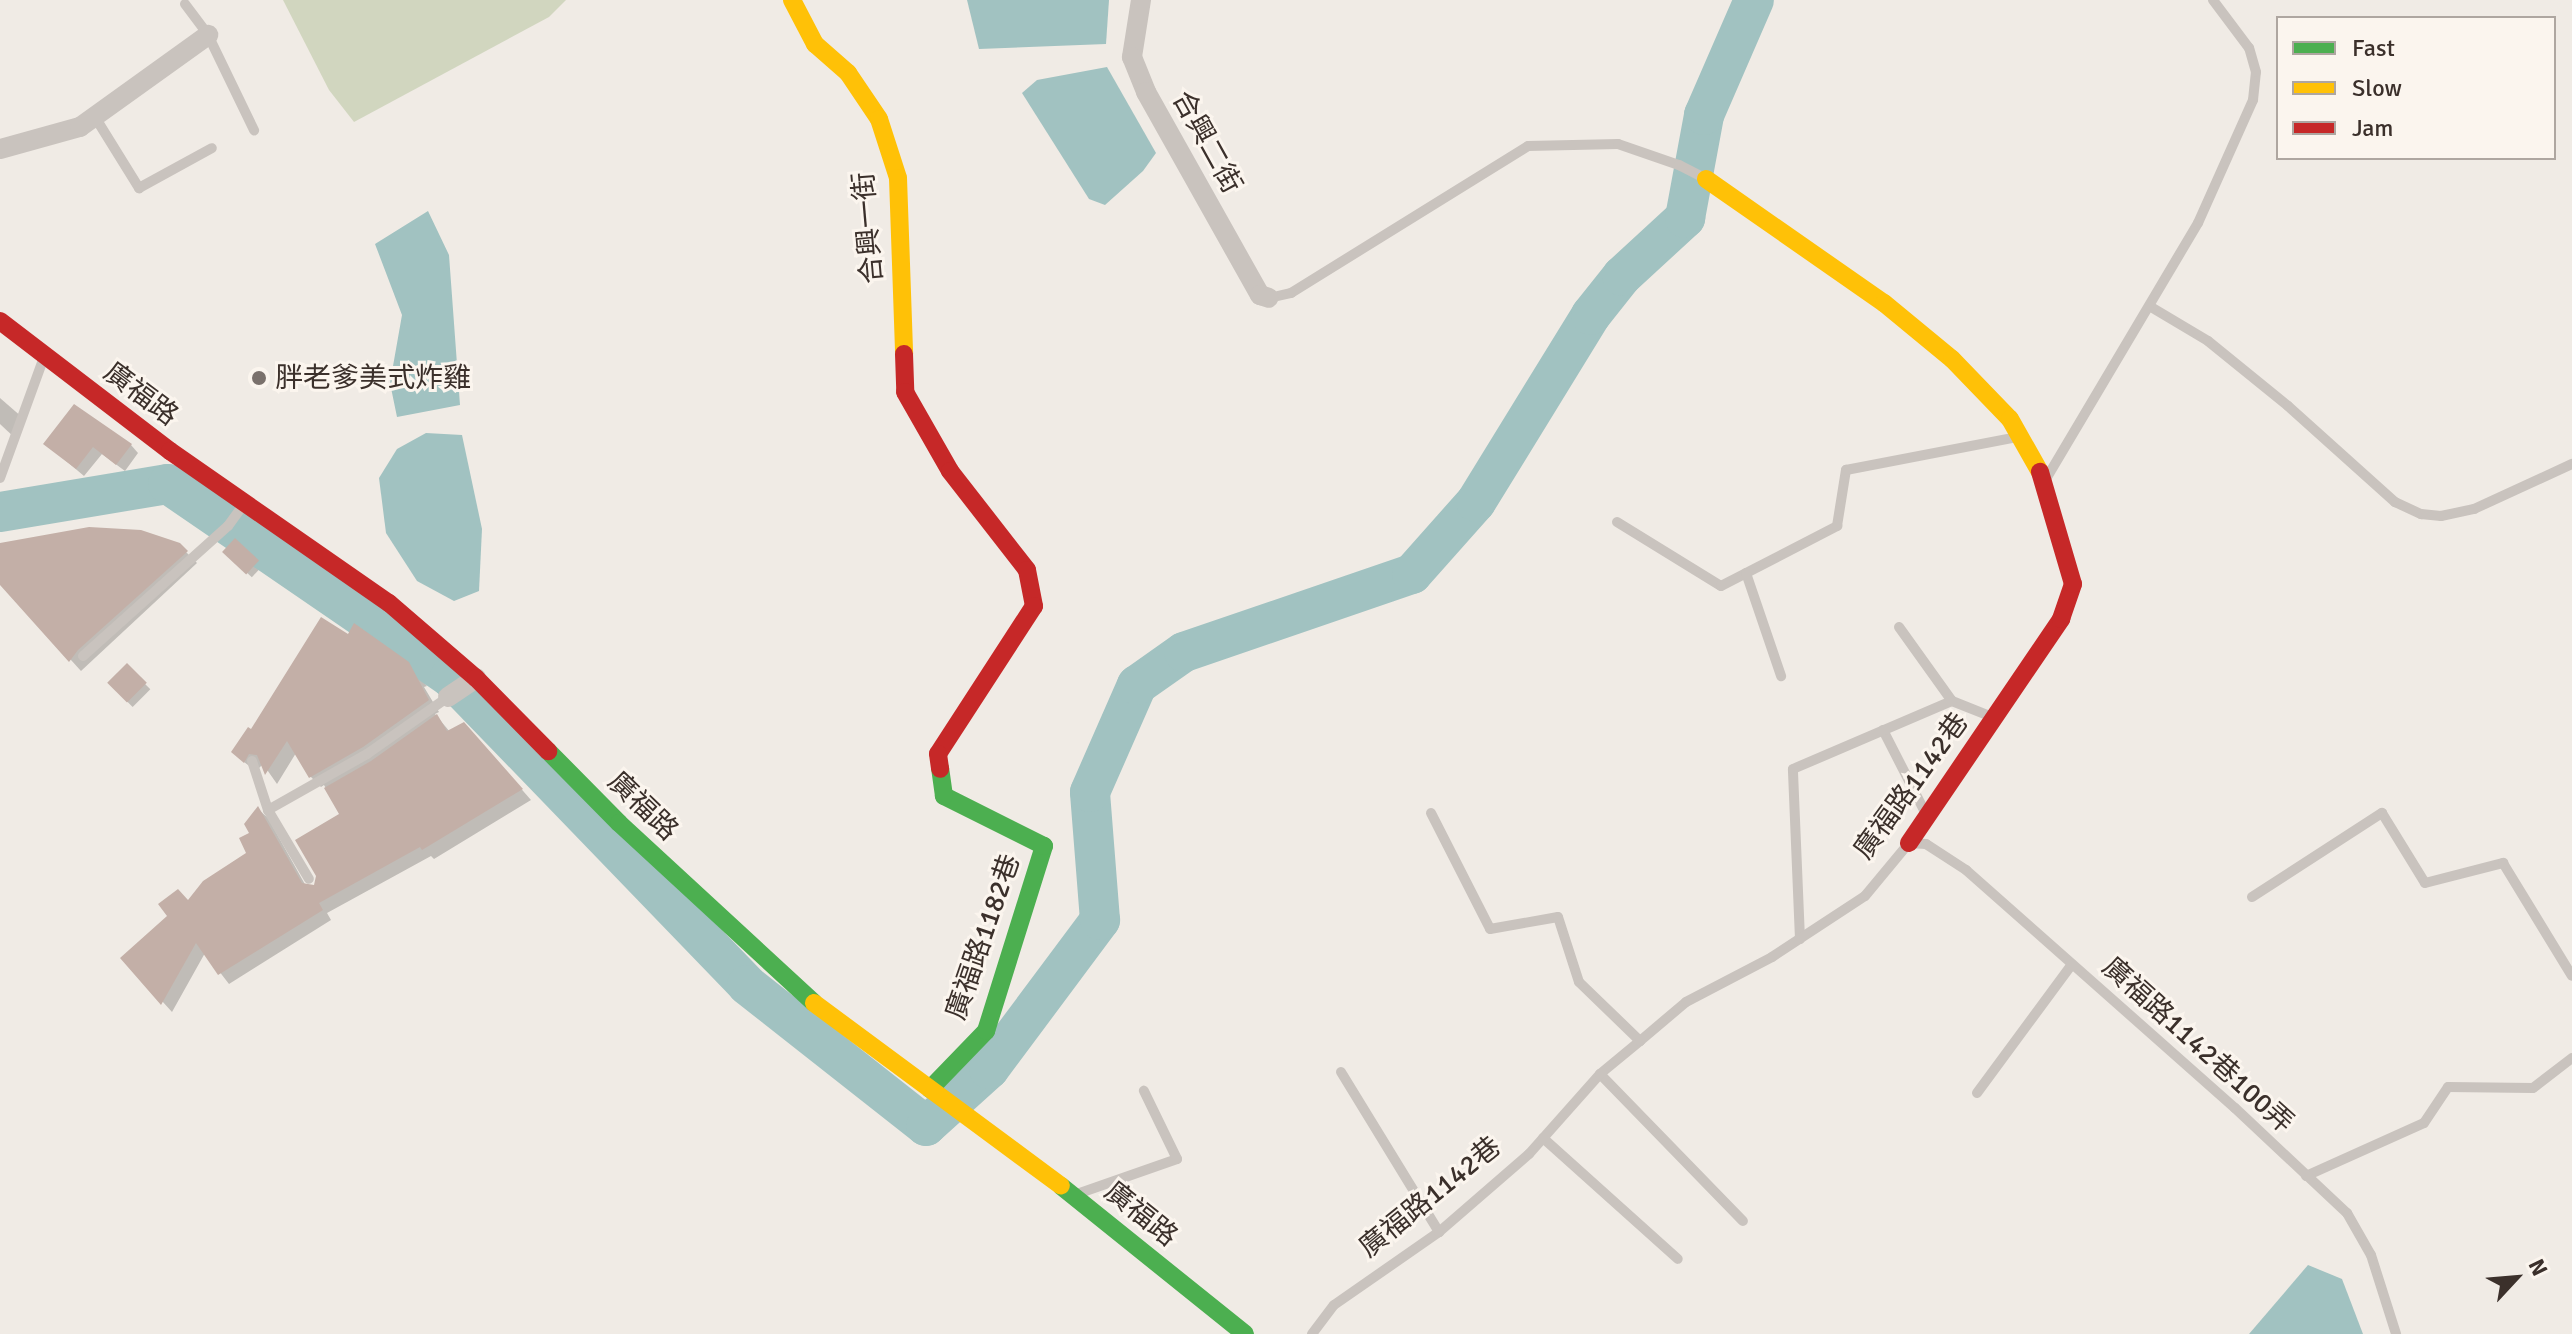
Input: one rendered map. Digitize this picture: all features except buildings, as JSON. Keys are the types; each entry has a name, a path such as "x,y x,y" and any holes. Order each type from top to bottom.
{"street":[{"name":"合興一街","path":"792,0 815,44 848,73 879,119 898,178 905,392 950,471"},
{"name":"合興二街","path":"1141,0 1132,57 1146,92 1260,295 1269,298"},
{"path":"0,149 80,127 208,35"},
{"name":"廣福路1142巷","path":"1706,179 1884,303 1952,359 2010,419 2045,481 2073,584 2061,619 1909,843"},
{"name":"廣福路","path":"0,321 245,503 389,603 474,679 619,823 797,990 1073,1195 1245,1334"},
{"name":"廣福路1182巷","path":"931,1090 986,1031 1044,846 944,796 938,754 1034,606 1027,570 950,471"},
{"path":"448,697 474,679"}],"lane":[{"path":"2045,481 2151,307 2198,223 2253,100 2256,72 2249,48 2213,0"},
{"path":"185,4 208,35 254,130"},
{"path":"95,117 139,188 212,148"},
{"path":"1269,298 1291,293 1512,152 1528,146 1618,144 1679,165 1706,179"},
{"path":"2151,307 2208,341 2395,502 2421,514 2441,516 2474,509 2572,464"},
{"path":"0,478 45,356"},
{"path":"1617,522 1721,586 1837,526 1846,470 2019,436"},
{"path":"83,656 228,526 245,503"},
{"path":"1746,573 1781,676"},
{"path":"1899,627 1952,701 1994,718"},
{"path":"268,810 367,754 448,697"},
{"path":"1800,939 1793,769 1952,701"},
{"path":"1883,730 1927,816"},
{"path":"252,761 268,810 309,879"},
{"path":"1431,813 1490,929 1558,917 1579,982 1640,1041"},
{"path":"2252,897 2382,813 2425,883 2503,863 2572,976"},
{"name":"廣福路1142巷","path":"1312,1334 1334,1305 1439,1232 1543,1138 1600,1074 1686,1002 1800,939 1865,896 1909,843"},
{"name":"廣福路1142巷100弄","path":"1909,843 1926,844 1966,870 2235,1108 2347,1213 2371,1255 2396,1334"},
{"path":"1977,1093 2072,964"},
{"path":"2306,1176 2424,1123 2448,1087 2533,1088 2572,1058"},
{"path":"1341,1072 1439,1232"},
{"path":"1600,1074 1743,1221"},
{"path":"1073,1195 1177,1159 1144,1091"},
{"path":"1543,1138 1678,1259"}],"green space":[{"path":"283,0 566,0 549,17 354,122 329,90"}],"water":[{"path":"967,0 1109,0 1106,44 979,49"},
{"path":"1107,67 1156,153 1143,171 1105,205 1089,199 1022,93 1037,80"},
{"path":"428,211 449,255 460,405 397,417 390,383 402,315 375,244"},
{"path":"426,433 462,435 482,529 479,591 454,601 417,581 386,533 379,478 397,449"},
{"path":"2308,1265 2342,1279 2363,1334 2249,1334"}],"waterway":[{"path":"0,512 168,484 450,677 747,985 926,1126 989,1069 1100,920 1090,792 1137,685 1184,652 1412,574 1476,502 1591,315 1622,276 1685,218 1704,115 1754,0"}],"traffic: fast":[{"path":"548,751 619,823 814,1003"},
{"path":"930,1089 986,1031 1044,846 944,796 940,769"},
{"path":"1061,1186 1245,1334"}],"traffic: slow":[{"path":"792,0 815,44 848,73 879,119 898,178 904,354"},
{"path":"1706,179 1884,303 1952,359 2010,419 2040,472"},
{"path":"814,1003 1061,1186"}],"traffic: jam":[{"path":"0,321 170,451 389,603 476,678 548,751"},
{"path":"904,354 905,392 950,471 1027,570 1034,606 938,754 940,769"},
{"path":"1909,843 2061,619 2073,584 2040,472"}],"place":[{"name":"胖老爹美式炸雞","path":"259,378"}]}
